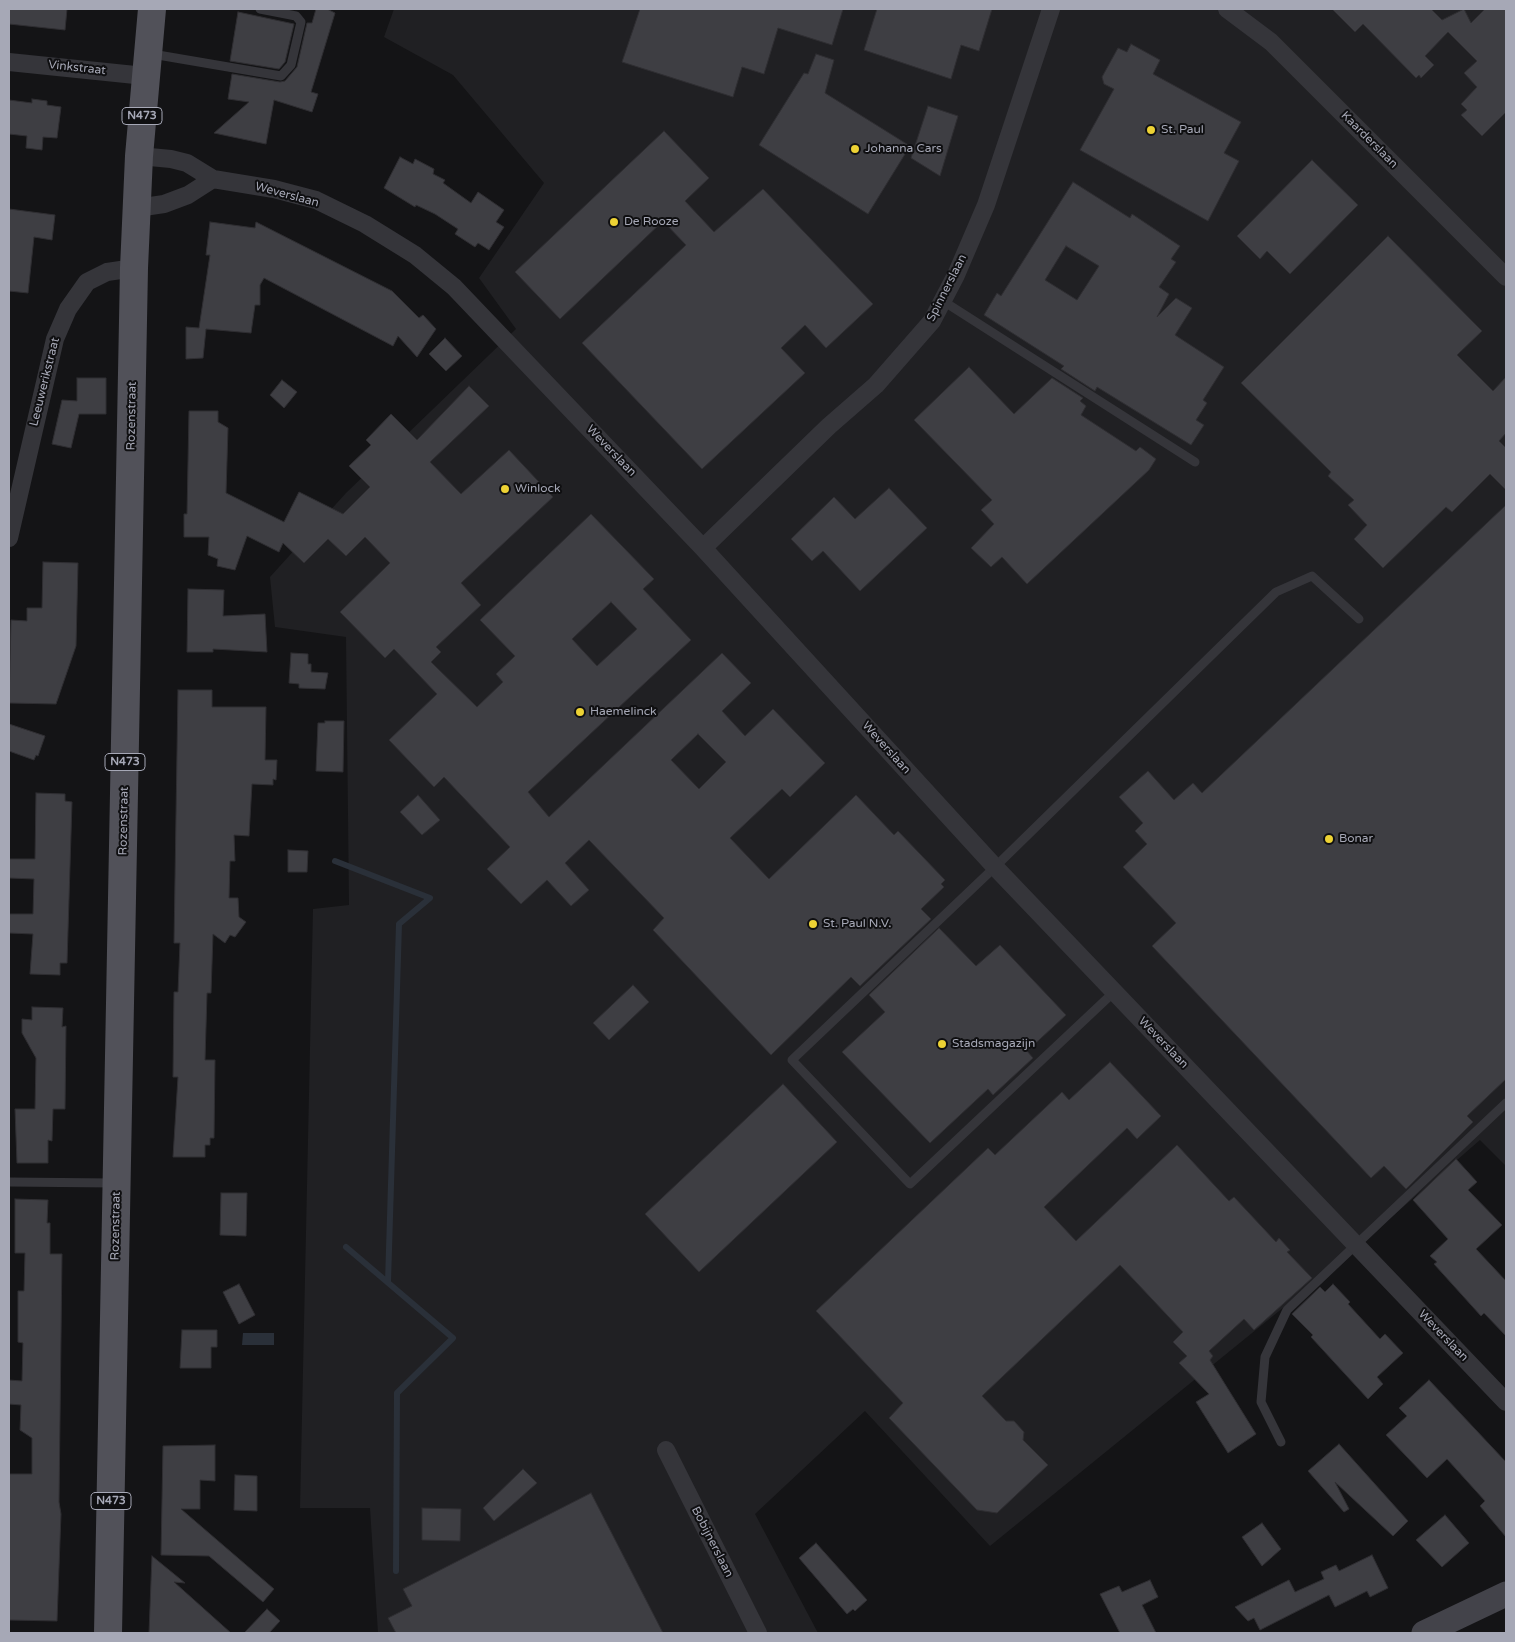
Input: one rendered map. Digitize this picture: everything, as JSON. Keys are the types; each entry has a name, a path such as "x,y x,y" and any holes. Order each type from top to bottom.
{"main road":[{"name":"Rozenstraat","path":"108,1633 134,268 139,156 152,9"}],"street":[{"name":"Spinnerslaan","path":"703,548 829,426 876,385 932,320 943,301 986,205 1051,9"},
{"name":"Kaarderslaan","path":"1227,9 1271,42 1506,277"},
{"name":"Vinkstraat","path":"9,62 146,64"},
{"name":"Weverslaan","path":"139,156 171,158 187,163 213,179 274,189 316,200 365,224 415,255 454,288 703,548 995,867 1506,1402"},
{"path":"137,208 164,204 188,195 213,179"},
{"name":"Leeuwerikstraat","path":"9,538 55,338 68,309 87,282 107,272 134,268"},
{"name":"Bobijnerslaan","path":"666,1450 758,1633"},
{"path":"1424,1633 1506,1594"}],"lane":[{"path":"146,64 281,76 291,65 300,22 296,16 260,9"},
{"path":"943,301 1195,462"},
{"path":"1114,992 910,1184 792,1060 995,867 1276,592 1312,576 1359,619"},
{"path":"1281,1442 1261,1402 1265,1357 1287,1310 1505,1105"},
{"path":"9,1182 117,1183"}],"shaded area":[{"path":"394,9 1506,9 1506,1166 1480,1140 1348,1255 990,1546 865,1411 755,1514 818,1633 378,1633 370,1508 300,1508 313,909 349,905 346,637 275,627 270,577 346,493 516,329 479,278 544,183 453,75 384,37"},
{"path":"243,1333 274,1333 274,1345 242,1345"}],"building":[{"path":"9,9 67,9 65,30 9,24"},
{"path":"316,9 327,9 335,13 311,92 318,94 312,112 274,100 266,144 214,133 249,102 228,99 232,74 280,82 285,81 297,67 307,23 312,23"},
{"path":"640,9 843,9 832,45 778,28 764,74 742,67 733,97 622,62"},
{"path":"877,9 992,9 979,51 961,45 951,79 864,50"},
{"path":"1332,9 1431,9 1442,20 1464,9 1471,23 1485,9 1506,9 1506,112 1482,136 1461,115 1467,110 1461,104 1477,87 1464,73 1477,61 1448,32 1425,56 1434,65 1421,78 1419,75 1416,78 1363,24 1355,32"},
{"path":"238,12 294,24 285,62 279,69 230,61"},
{"path":"1131,44 1160,60 1153,74 1241,122 1224,153 1239,161 1208,221 1080,150 1114,89 1104,84 1102,77 1118,48 1127,52"},
{"path":"816,54 834,60 825,93 910,146 868,214 759,145 804,73 808,74"},
{"path":"32,99 47,101 47,105 61,107 57,138 43,137 42,150 26,148 27,136 9,134 9,100 32,103"},
{"path":"928,106 958,116 940,176 911,158"},
{"path":"664,131 709,178 685,201 714,232 763,189 873,304 826,348 805,325 781,348 805,373 702,469 582,343 686,245 663,221 560,319 515,272"},
{"path":"400,157 413,164 415,159 434,169 433,174 445,180 443,183 471,203 478,192 504,210 496,222 504,227 489,250 478,243 475,247 455,234 458,229 435,214 416,205 415,207 384,188"},
{"path":"1312,160 1358,205 1290,274 1267,251 1260,259 1237,236"},
{"path":"1073,182 1130,218 1132,214 1180,246 1171,259 1176,262 1159,287 1169,294 1157,317 1176,298 1192,308 1175,335 1224,367 1203,400 1207,403 1196,420 1204,425 1191,445 1097,387 1095,391 1061,369 1064,366 984,315 997,293 1001,296","holes":["1066,246 1099,266 1077,300 1045,280"]},
{"path":"9,209 55,215 52,240 34,237 28,293 9,291"},
{"path":"210,222 255,228 256,222 392,291 419,318 423,315 436,329 417,357 398,336 393,346 264,278 260,285 260,305 255,305 251,333 206,329 203,358 186,359 186,327 199,328 210,255 206,255"},
{"path":"1388,236 1482,331 1457,355 1493,391 1506,377 1506,433 1499,441 1506,448 1506,490 1490,474 1452,512 1446,507 1383,568 1354,539 1367,525 1348,505 1354,500 1328,476 1331,472 1241,383"},
{"path":"445,338 462,356 446,371 429,354"},
{"path":"969,367 1014,414 1052,378 1083,398 1080,401 1086,406 1081,415 1136,451 1140,447 1156,459 1149,470 1027,584 1002,557 991,567 971,548 994,524 981,510 992,500 914,420"},
{"path":"77,378 106,378 106,414 79,414 71,448 52,444 62,400 77,401"},
{"path":"282,380 297,392 284,408 270,395"},
{"path":"469,386 489,406 430,462 461,494 509,450 553,497 461,583 481,605 436,647 441,652 431,662 477,707 503,682 496,674 515,656 480,620 591,514 654,579 643,589 691,640 528,792 549,817 722,653 751,683 722,711 745,736 773,709 825,763 790,797 782,789 730,838 769,879 856,795 894,835 898,831 945,880 941,884 944,887 921,909 931,919 860,986 851,977 771,1055 653,930 664,918 589,840 565,863 589,890 571,906 547,880 521,904 487,869 510,847 444,777 434,787 389,740 437,694 394,649 385,658 340,612 390,563 365,537 346,556 328,539 304,563 283,543 279,552 247,536 235,570 217,566 218,559 208,555 209,537 184,537 184,514 187,514 189,411 218,411 218,422 228,428 226,493 284,522 299,492 343,514 370,487 349,466 371,445 366,440 391,414 417,440","holes":["611,602 637,629 597,666 572,639","698,734 726,762 699,789 671,760"]},
{"path":"889,488 927,528 860,591 823,551 812,561 791,539 834,497 855,519"},
{"name":"Bonar","path":"1506,505 1506,1079 1467,1116 1473,1122 1406,1189 1384,1166 1371,1178 1152,946 1176,923 1123,867 1147,844 1135,831 1143,823 1119,797 1148,771 1174,800 1193,783 1202,793"},
{"path":"43,562 78,563 76,646 56,704 9,703 11,620 27,621 27,608 42,608"},
{"path":"188,589 224,590 223,616 265,614 267,652 213,649 213,652 187,652"},
{"path":"291,653 308,654 308,664 311,664 311,672 328,673 325,689 299,688 299,684 289,683"},
{"path":"178,690 212,690 212,707 266,707 265,760 277,760 276,780 273,779 273,785 252,784 249,836 234,835 235,861 230,861 229,898 238,898 239,917 246,922 235,937 230,935 225,943 213,934 211,993 207,993 205,1060 215,1060 214,1138 210,1138 210,1145 205,1145 205,1157 173,1157 178,1077 173,1077 174,992 178,992 180,943 174,943"},
{"path":"325,721 344,721 343,772 316,771 318,723 325,723"},
{"path":"9,724 45,736 38,756 36,755 34,760 9,751"},
{"path":"36,793 65,794 65,801 72,802 67,963 60,963 60,975 30,974 33,934 9,933 9,914 33,914 34,879 9,878 9,859 35,859"},
{"path":"418,795 440,820 422,835 400,812"},
{"path":"288,850 308,851 307,872 288,872"},
{"name":"Stadsmagazijn","path":"939,928 976,966 1000,945 1066,1015 1027,1051 1033,1058 993,1095 988,1089 930,1143 842,1052 885,1012 869,995"},
{"path":"633,985 649,1002 609,1040 593,1023"},
{"path":"32,1007 63,1008 62,1027 66,1026 65,1109 53,1109 52,1141 48,1140 48,1163 17,1163 15,1109 35,1109 36,1058 22,1033 22,1019 32,1020"},
{"path":"1110,1062 1161,1116 1137,1139 1127,1128 1044,1207 1076,1241 1177,1145 1229,1201 1234,1197 1276,1242 1279,1238 1290,1250 1287,1252 1312,1278 1254,1330 1244,1319 1209,1351 1213,1356 1210,1360 1256,1434 1228,1453 1196,1402 1209,1394 1179,1363 1187,1356 1173,1342 1183,1332 1120,1265 982,1396 1006,1421 1014,1421 1024,1432 1023,1440 1048,1465 997,1513 977,1510 889,1418 903,1403 816,1311 988,1148 995,1155 1062,1092 1069,1100"},
{"path":"783,1084 837,1142 699,1272 645,1214"},
{"path":"1456,1159 1477,1182 1468,1190 1502,1225 1476,1249 1506,1281 1506,1336 1484,1313 1481,1316 1434,1264 1437,1262 1430,1256 1448,1239 1413,1200"},
{"path":"221,1193 247,1193 246,1236 220,1235"},
{"path":"15,1199 48,1200 47,1223 50,1223 50,1254 62,1254 59,1502 61,1514 57,1621 9,1620 9,1474 32,1474 32,1438 20,1430 21,1405 9,1404 9,1380 22,1381 23,1343 18,1342 18,1291 24,1291 25,1253 15,1253"},
{"path":"239,1284 255,1315 239,1324 223,1292"},
{"path":"1333,1284 1350,1302 1348,1304 1380,1339 1385,1334 1403,1353 1377,1377 1383,1384 1368,1399 1311,1337 1313,1335 1292,1314 1320,1287 1325,1292"},
{"path":"182,1330 217,1330 217,1347 211,1347 211,1368 180,1368"},
{"path":"1429,1380 1506,1462 1506,1537 1480,1506 1485,1501 1447,1459 1427,1478 1386,1435 1407,1416 1399,1408"},
{"path":"1339,1444 1408,1521 1393,1536 1335,1482 1349,1509 1344,1512 1308,1471"},
{"path":"215,1445 215,1481 200,1480 200,1509 181,1509 274,1589 263,1602 209,1556 161,1555 163,1446"},
{"path":"523,1469 537,1483 494,1521 483,1508"},
{"path":"235,1475 257,1476 257,1511 234,1510"},
{"path":"591,1493 663,1633 396,1633 388,1618 412,1606 403,1589"},
{"path":"422,1508 461,1509 460,1541 422,1540"},
{"path":"1445,1515 1469,1543 1442,1567 1416,1540"},
{"path":"1262,1523 1281,1549 1262,1566 1242,1537"},
{"path":"816,1543 867,1600 855,1611 853,1609 847,1614 799,1558"},
{"path":"1372,1555 1388,1588 1370,1597 1367,1591 1335,1607 1329,1595 1260,1630 1254,1618 1248,1621 1235,1607 1289,1580 1295,1592 1324,1579 1321,1572 1336,1565 1339,1571"},
{"path":"152,1556 185,1583 174,1582 231,1633 149,1633"},
{"path":"1150,1580 1158,1597 1142,1605 1156,1633 1120,1633 1100,1594 1119,1586 1122,1592"},
{"path":"267,1609 280,1621 269,1633 244,1633"}],"waterway":[{"path":"335,861 430,898 399,924 388,1282"},
{"path":"346,1247 453,1338 397,1393 396,1571"}],"place":[{"name":"St. Paul","path":"1151,130"},
{"name":"Johanna Cars","path":"855,149"},
{"name":"De Rooze","path":"614,222"},
{"name":"Winlock","path":"505,489"},
{"name":"Haemelinck","path":"580,712"},
{"name":"Bonar","path":"1329,839"},
{"name":"St. Paul N.V.","path":"813,924"},
{"name":"Stadsmagazijn","path":"942,1044"}]}
